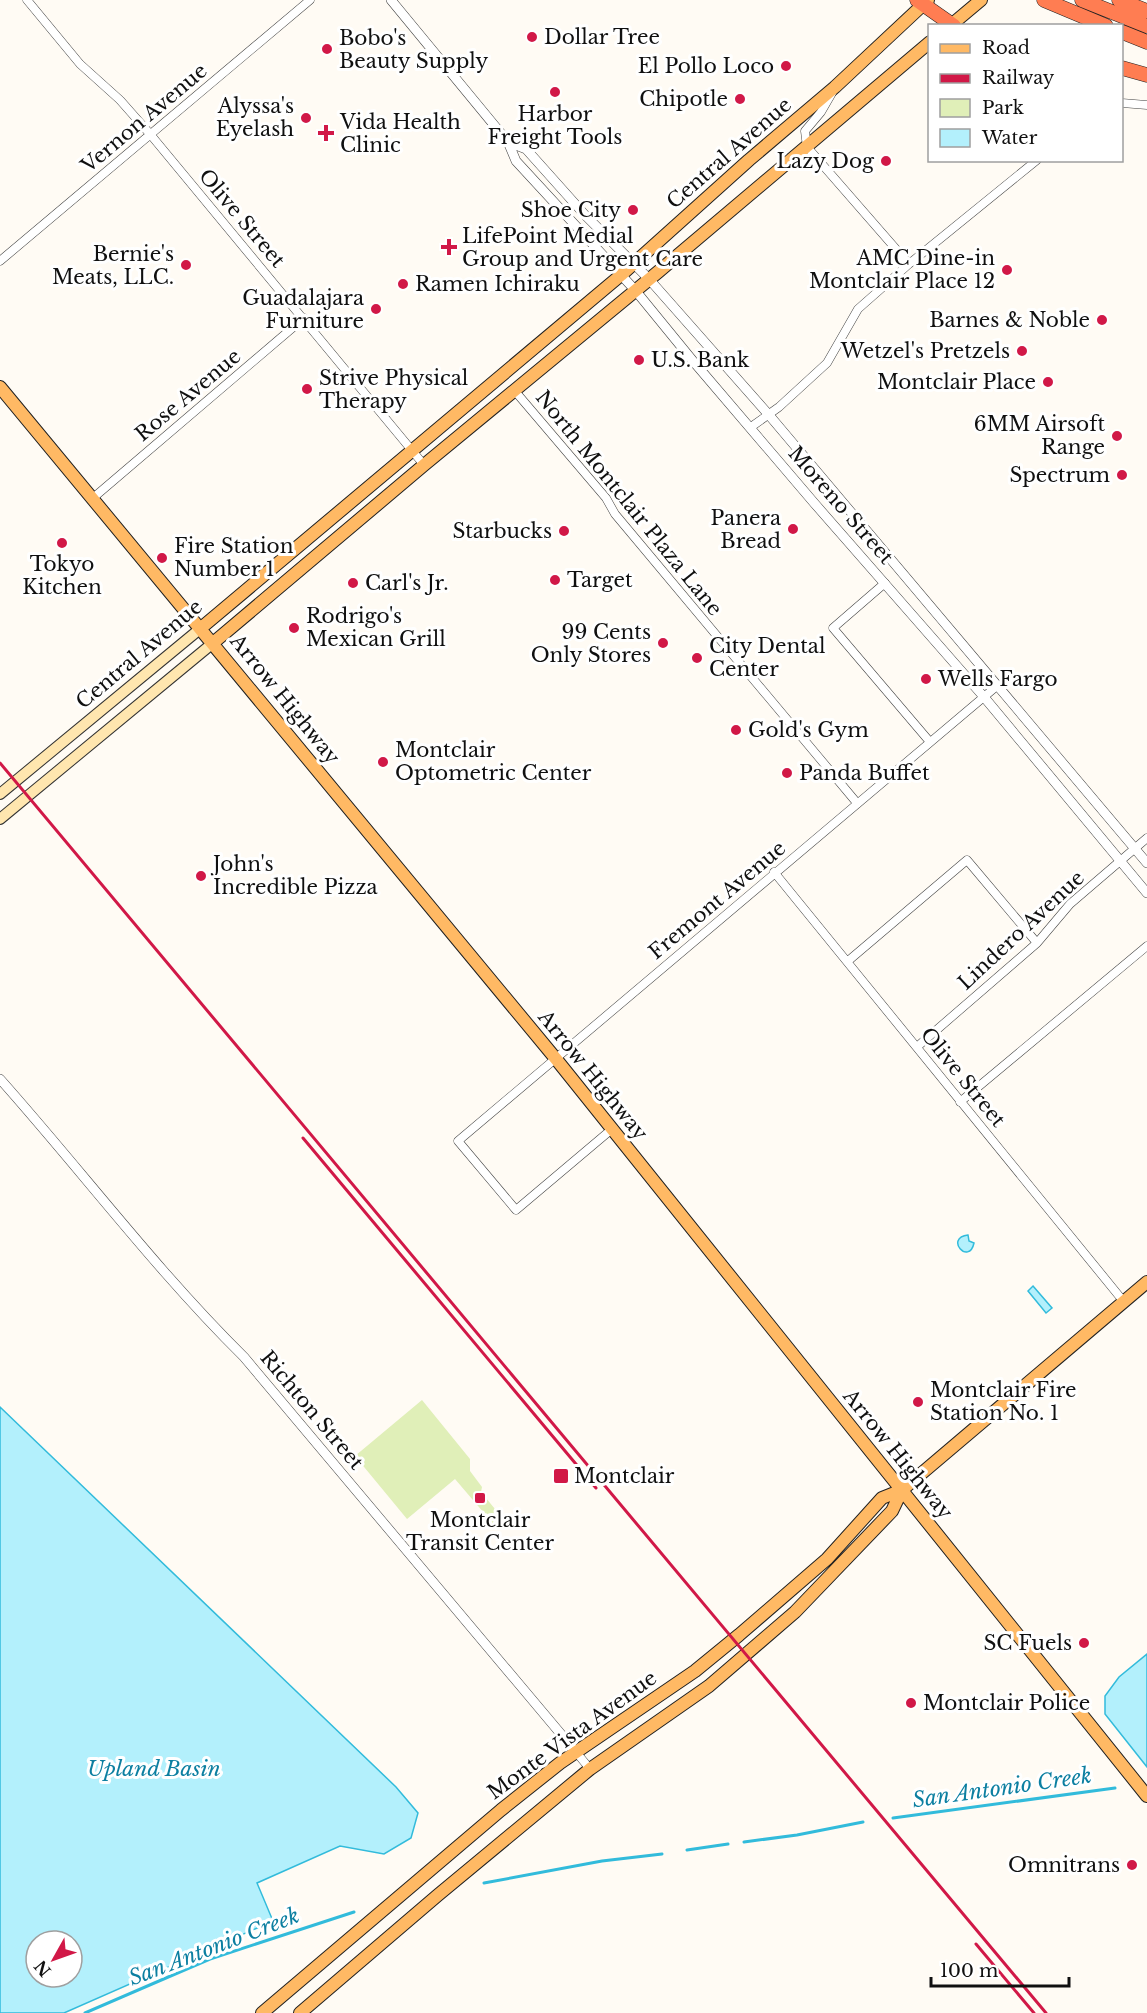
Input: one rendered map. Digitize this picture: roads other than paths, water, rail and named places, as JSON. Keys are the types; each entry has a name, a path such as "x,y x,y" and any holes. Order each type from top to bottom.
{"highway":[{"path":"1044,0 1101,24"},
{"path":"1082,0 1147,26"},
{"path":"1119,0 1147,11"},
{"path":"923,1 951,24"},
{"path":"1123,32 1147,42"},
{"path":"1123,68 1147,75"}],"main road":[{"path":"953,24 981,0"},
{"name":"Central Avenue","path":"0,794 621,275 759,151 835,87 923,1"},
{"name":"Central Avenue","path":"0,819 928,44"},
{"name":"Arrow Highway","path":"0,387 556,1059 1147,1796"},
{"name":"Monte Vista Avenue","path":"262,2013 501,1810 576,1752 695,1671 827,1559 882,1498 902,1490 1147,1282"},
{"name":"Monte Vista Avenue","path":"300,2013 590,1769 709,1686 795,1612 892,1511 902,1490"}],"street":[{"name":"Olive Street","path":"27,0 80,64 120,100 150,134 424,465"},
{"name":"Vernon Avenue","path":"0,261 310,0"},
{"name":"Moreno Street","path":"391,0 508,142 516,161 635,290 984,697 1147,893"},
{"path":"835,87 821,112 805,131 807,147 909,264"},
{"path":"1123,103 1147,105"},
{"name":"Moreno Street","path":"508,142 526,150 649,279 769,415 1147,863"},
{"path":"751,427 769,415 826,363 858,309 909,264 1035,162"},
{"name":"Rose Avenue","path":"93,498 304,318"},
{"name":"North Montclair Plaza Lane","path":"514,390 606,498 615,514 856,803"},
{"path":"885,583 833,628 930,742"},
{"name":"Fremont Avenue","path":"612,1129 516,1209 458,1141 998,685"},
{"name":"Lindero Avenue","path":"918,1046 1037,942 1061,913 1147,838"},
{"path":"848,961 967,860 1037,942"},
{"name":"Olive Street","path":"774,872 918,1046 960,1102 1124,1302"},
{"path":"960,1102 1147,946"},
{"name":"Richton Street","path":"0,1079 166,1275 204,1318 244,1357 590,1769"}],"water":[{"path":"968,1235 969,1241 974,1243 968,1252 960,1249 958,1241 961,1237"},
{"path":"1033,1286 1052,1308 1046,1313 1028,1291"},
{"name":"Upland Basin","path":"0,1407 396,1787 418,1813 411,1838 384,1854 340,1846 257,1883 273,1921 64,2013 0,2013"},
{"path":"1147,1654 1147,1767 1105,1714 1105,1696 1119,1677"}],"waterway":[{"name":"San Antonio Creek","path":"893,1818 1115,1788"},
{"name":"San Antonio Creek","path":"744,1842 797,1835 863,1822"},
{"name":"San Antonio Creek","path":"687,1850 728,1844"},
{"name":"San Antonio Creek","path":"484,1883 602,1861 662,1854"},
{"name":"San Antonio Creek","path":"85,2013 210,1959 354,1912"}],"railway":[{"path":"0,763 1046,2013"},
{"path":"303,1138 596,1488"},
{"path":"976,1944 1034,2013"}],"place":[{"name":"Dollar Tree","path":"532,37"},
{"name":"Bobo's Beauty Supply","path":"327,49"},
{"name":"El Pollo Loco","path":"786,66"},
{"name":"Harbor Freight Tools","path":"555,92"},
{"name":"Chipotle","path":"740,99"},
{"name":"Alyssa's Eyelash","path":"306,118"},
{"name":"Vida Health Clinic","path":"326,133"},
{"name":"Lazy Dog","path":"886,161"},
{"name":"Shoe City","path":"633,210"},
{"name":"LifePoint Medial Group and Urgent Care","path":"449,247"},
{"name":"Bernie's Meats, LLC.","path":"186,265"},
{"name":"AMC Dine-in Montclair Place 12","path":"1007,270"},
{"name":"Ramen Ichiraku","path":"403,284"},
{"name":"Guadalajara Furniture","path":"376,309"},
{"name":"Barnes & Noble","path":"1102,320"},
{"name":"Wetzel's Pretzels","path":"1022,351"},
{"name":"U.S. Bank","path":"639,360"},
{"name":"Montclair Place","path":"1048,382"},
{"name":"Strive Physical Therapy","path":"307,389"},
{"name":"6MM Airsoft Range","path":"1117,436"},
{"name":"Spectrum","path":"1122,475"},
{"name":"Panera Bread","path":"793,529"},
{"name":"Starbucks","path":"564,531"},
{"name":"Tokyo Kitchen","path":"62,543"},
{"name":"Fire Station Number 1","path":"162,558"},
{"name":"Target","path":"555,580"},
{"name":"Carl's Jr.","path":"353,583"},
{"name":"Rodrigo's Mexican Grill","path":"294,628"},
{"name":"99 Cents Only Stores","path":"663,643"},
{"name":"City Dental Center","path":"697,658"},
{"name":"Wells Fargo","path":"926,679"},
{"name":"Gold's Gym","path":"736,730"},
{"name":"Montclair Optometric Center","path":"383,762"},
{"name":"Panda Buffet","path":"787,773"},
{"name":"John's Incredible Pizza","path":"201,876"},
{"name":"Montclair Fire Station No. 1","path":"918,1402"},
{"name":"Montclair","path":"561,1476"},
{"name":"Montclair Transit Center","path":"480,1498"},
{"name":"SC Fuels","path":"1084,1643"},
{"name":"Montclair Police","path":"911,1703"},
{"name":"Omnitrans","path":"1132,1865"}]}
